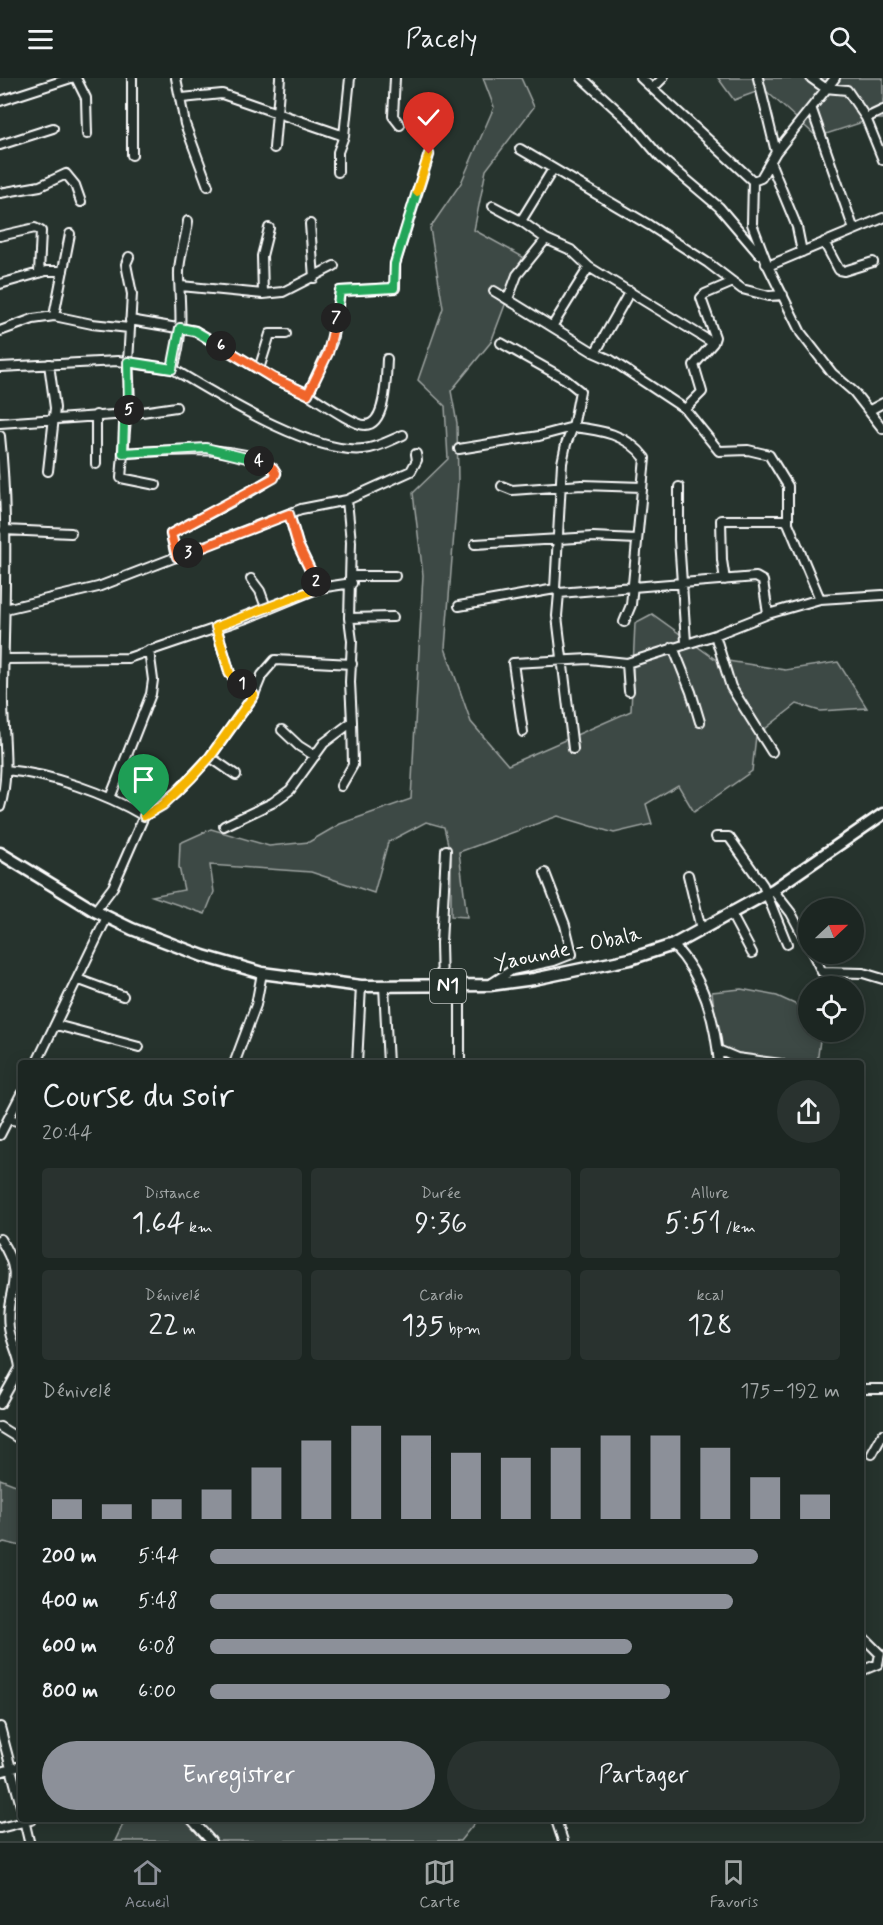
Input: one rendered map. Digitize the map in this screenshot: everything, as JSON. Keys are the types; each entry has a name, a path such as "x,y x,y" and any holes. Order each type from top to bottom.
{"highway":[{"name":"Yaounde - Obala","path":"0,853 95,911 170,945 262,973 361,986 490,985 534,980 630,959 672,945 769,892 883,814"}],"street":[{"path":"0,101 71,78"},
{"path":"76,78 86,98 87,134"},
{"path":"132,78 132,155"},
{"path":"176,78 182,98 185,124 208,186"},
{"path":"274,148 279,113 280,78"},
{"path":"338,172 338,152 344,136 350,78"},
{"path":"394,78 393,116 400,125"},
{"path":"582,78 630,122 662,158 719,207 746,236 768,266"},
{"path":"641,78 753,181 752,224 768,266 806,341 832,373 870,410 883,429"},
{"path":"653,88 663,78"},
{"path":"758,78 777,152"},
{"path":"811,78 825,88 847,90 866,118 883,160"},
{"path":"753,181 761,178 777,152 835,78"},
{"path":"182,98 222,94 344,136"},
{"path":"812,110 854,230"},
{"path":"866,118 883,110"},
{"path":"0,145 53,128"},
{"path":"520,149 649,225 742,289 769,296 783,295"},
{"path":"308,394 332,342 340,291 394,288 395,264 429,154"},
{"path":"771,164 797,227 801,252"},
{"path":"521,221 553,169"},
{"path":"0,193 40,186 66,174 75,185 81,202"},
{"path":"493,206 521,221 546,239 571,250 589,267 713,343"},
{"path":"768,266 883,218"},
{"path":"172,369 180,328 181,286 179,276 188,221"},
{"path":"309,224 314,278"},
{"path":"0,236 35,228 41,231 39,273"},
{"path":"262,294 262,256 269,228"},
{"path":"54,316 70,234"},
{"path":"508,299 517,276 546,239"},
{"path":"824,242 839,270 844,271 873,261"},
{"path":"129,256 126,264 132,287 128,362 130,398 124,424 121,478 156,485"},
{"path":"181,286 262,294 283,292 334,266"},
{"path":"553,325 589,267"},
{"path":"0,284 39,273 63,271"},
{"path":"685,409 702,392 694,365 713,343 715,337 701,304 701,298 733,282"},
{"path":"494,291 553,325 595,354 611,360 685,409 719,451 764,452 774,460 788,486 788,523 820,599"},
{"path":"595,354 630,291"},
{"path":"0,331 33,319 54,316 92,324 180,328 208,338 259,369 367,426 371,424 381,408 386,391 387,359"},
{"path":"259,369 270,334 286,334"},
{"path":"501,343 565,379 580,391 573,427 566,444 560,488 556,591 561,660 573,749"},
{"path":"0,367 128,362 172,369 262,418 327,444 366,449 403,435"},
{"path":"48,471 54,418 49,364"},
{"path":"870,410 883,403"},
{"path":"0,423 128,414 176,407"},
{"path":"96,415 96,464"},
{"path":"459,449 539,436 573,427 608,431 637,447 645,458 631,605 624,622"},
{"path":"0,436 4,530 6,770 0,807"},
{"path":"123,453 216,449 257,461 273,468 276,473 274,478 266,484 220,506 171,534 177,557"},
{"path":"3,615 98,588 302,509 347,500 411,471 417,460 416,454"},
{"path":"502,486 512,490 613,485 642,487"},
{"path":"679,488 686,642"},
{"path":"341,786 353,765 349,618 352,579 347,500"},
{"path":"289,514 298,545 319,588"},
{"path":"725,580 721,520 781,520 788,523"},
{"path":"4,530 71,533"},
{"path":"475,544 603,537 637,539"},
{"path":"4,659 128,658 267,610 319,588 352,579 395,576"},
{"path":"459,606 556,591 633,588 761,578 768,614"},
{"path":"251,579 260,591 267,610"},
{"path":"523,732 513,663 589,659 627,663 686,642 715,635 768,614 820,599 883,595"},
{"path":"349,618 393,617"},
{"path":"216,627 230,674 254,695"},
{"path":"715,635 731,687 772,752"},
{"path":"673,647 700,722"},
{"path":"110,798 150,694 153,680 149,650"},
{"path":"95,911 112,887 144,816 177,792 210,757 254,695 262,675 275,660 352,664"},
{"path":"627,663 629,691"},
{"path":"224,826 272,803 290,790 324,743 352,722"},
{"path":"282,730 299,746 315,756"},
{"path":"210,757 236,775"},
{"path":"6,770 34,773 110,798 144,816"},
{"path":"716,837 729,837 763,885 791,913 798,926"},
{"path":"442,986 441,943 446,850"},
{"path":"490,985 512,970 554,962 572,954 565,925 545,873"},
{"path":"688,875 701,929"},
{"path":"769,892 787,944"},
{"path":"730,912 752,953"},
{"path":"38,1060 107,916"},
{"path":"672,945 697,977 713,1022 719,1060"},
{"path":"818,964 822,972 863,973 883,979"},
{"path":"235,1060 256,1005 262,973"},
{"path":"77,979 123,996"},
{"path":"357,1060 361,986"},
{"path":"384,986 388,1060"},
{"path":"460,986 460,1060"},
{"path":"56,1025 139,1047"},
{"path":"718,1050 737,1058 752,1060"},
{"path":"0,1135 18,1100"},
{"path":"9,1119 18,1121"},
{"path":"0,1239 8,1251 15,1273 9,1328 18,1361"},
{"path":"0,1404 18,1372"},
{"path":"864,1389 883,1389"},
{"path":"0,1427 18,1438"},
{"path":"872,1454 883,1434"},
{"path":"864,1638 880,1654 878,1664 864,1670"},
{"path":"0,1727 18,1795"},
{"path":"0,1772 18,1767"},
{"path":"0,1828 20,1822"},
{"path":"27,1822 29,1841"},
{"path":"194,1822 212,1841"},
{"path":"557,1822 563,1841"}],"shaded area":[{"path":"483,78 521,78 534,107 486,170 474,230 523,257 491,342 451,391 457,423 458,482 445,648 471,722 508,765 631,711 635,623 652,614 715,659 785,670 838,662 867,708 820,711 797,704 756,736 752,771 694,812 678,785 646,804 652,824 614,833 558,816 459,852 467,917 451,916 451,857 444,827 426,822 388,842 374,893 311,872 210,865 214,892 205,914 152,896 184,890 179,867 180,843 211,829 269,846 309,842 340,824 411,799 423,575 413,493 448,459 445,406 418,380 443,308 430,228 461,183 494,107"},
{"path":"718,78 883,78 883,119 872,119 817,137 764,89 734,100"},
{"path":"741,989 777,996 798,1005 798,1042 820,1042 817,1060 747,1060 720,1054 712,992"},
{"path":"0,1479 18,1486 18,1545 4,1542 0,1544"},
{"path":"124,1822 475,1822 460,1841 115,1841"}],"route":[{"path":"144,816 163,805 191,778 210,757 254,695 230,674 216,627 249,617 319,588 298,545 289,514 177,557 171,544 171,534 220,506 266,484 274,478 276,473 273,468 257,461 216,449 123,453 124,424 130,404 128,362 172,369 179,344 180,328 195,331 273,378 308,394 332,342 338,292 357,288 394,288 395,264 429,154"}]}
